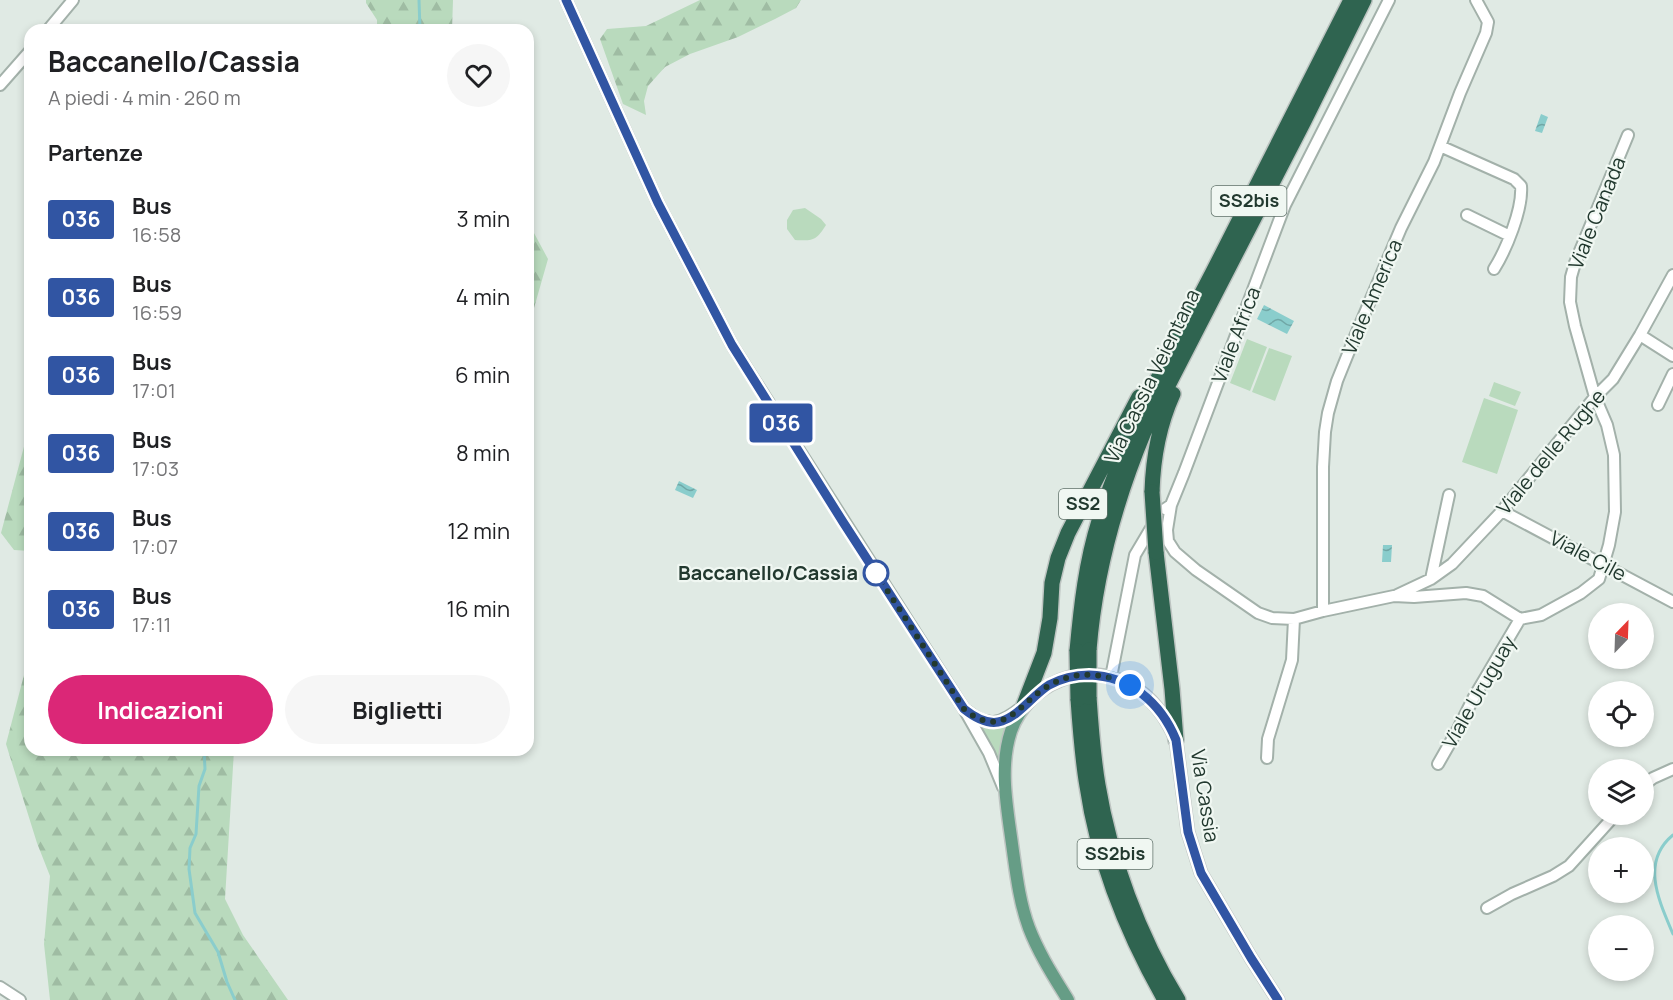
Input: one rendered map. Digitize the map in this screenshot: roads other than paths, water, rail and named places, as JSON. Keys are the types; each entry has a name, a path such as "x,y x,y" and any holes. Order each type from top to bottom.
{"highway":[{"name":"Via Cassia Veientana","path":"1210,290 1351,0"},
{"name":"Via Cassia Veientana","path":"1165,1000 1137,948 1114,889 1087,788 1081,742 1083,650 1110,528 1128,471 1144,432 1192,324 1304,121 1364,0"},
{"name":"SS2","path":"1176,740 1156,552 1152,492 1153,464 1168,404 1186,364 1192,324"},
{"name":"SS2","path":"1024,705 1044,652 1050,618 1052,583 1061,550 1125,423 1164,352 1192,324"},
{"name":"Via Cassia Veientana","path":"1083,698 1098,787 1125,887 1147,943 1178,1000"}],"main road":[{"name":"Via Cassia","path":"1065,997 1043,958 1022,908 1005,793 1005,760 1008,741 1024,705 1044,689 1063,679 1082,675 1111,677 1130,685 1148,698 1170,726 1176,740 1188,832 1201,873 1278,1000"}],"street":[{"path":"53,24 73,0"},
{"path":"566,0 658,203 732,345 964,709 989,753 1005,793"},
{"name":"Viale Africa","path":"1111,677 1135,555 1160,512 1171,505 1285,205 1389,0"},
{"name":"Viale America","path":"1323,611 1323,467 1328,413 1337,381 1356,334 1401,228 1440,146 1488,28 1485,15 1476,0"},
{"path":"0,86 24,58"},
{"name":"Viale Canada","path":"1520,619 1541,615 1581,593 1599,579 1609,545 1615,512 1614,455 1607,425 1595,397 1575,326 1570,302 1571,277 1628,135"},
{"path":"1440,146 1519,183 1520,197 1510,236 1494,269"},
{"path":"1467,215 1510,236"},
{"name":"Viale delle Rughe","path":"1394,596 1431,579 1452,564 1502,511 1595,397 1613,379 1673,275"},
{"path":"1640,335 1673,356"},
{"path":"1658,405 1673,374"},
{"path":"1431,579 1449,495"},
{"path":"1171,505 1167,530 1168,541 1175,552 1196,570 1258,613 1272,618 1294,619 1394,596 1414,597 1466,593 1483,596 1520,619"},
{"name":"Viale Cile","path":"1502,511 1673,602"},
{"path":"1267,759 1266,746 1292,660 1294,619"},
{"name":"Viale Uruguay","path":"1438,764 1473,697 1520,619"},
{"path":"964,709 978,719 993,723 1008,718 1024,705"},
{"path":"1654,778 1673,769"},
{"path":"1487,908 1569,866 1606,825"},
{"path":"0,987 20,1000"}],"water":[{"path":"1541,114 1548,117 1542,133 1535,131"},
{"path":"1264,305 1294,321 1287,334 1257,319"},
{"path":"679,481 697,490 693,498 675,490"},
{"path":"1383,545 1392,545 1391,562 1382,562"}],"waterway":[{"path":"419,0 420,24"},
{"path":"204,756 205,769 199,786 196,834 190,848 189,869 195,913 218,952 235,1000"},
{"path":"1673,835 1657,857 1655,869 1658,895 1673,934"}],"place":[{"name":"Baccanello/Cassia","path":"876,573"}]}
